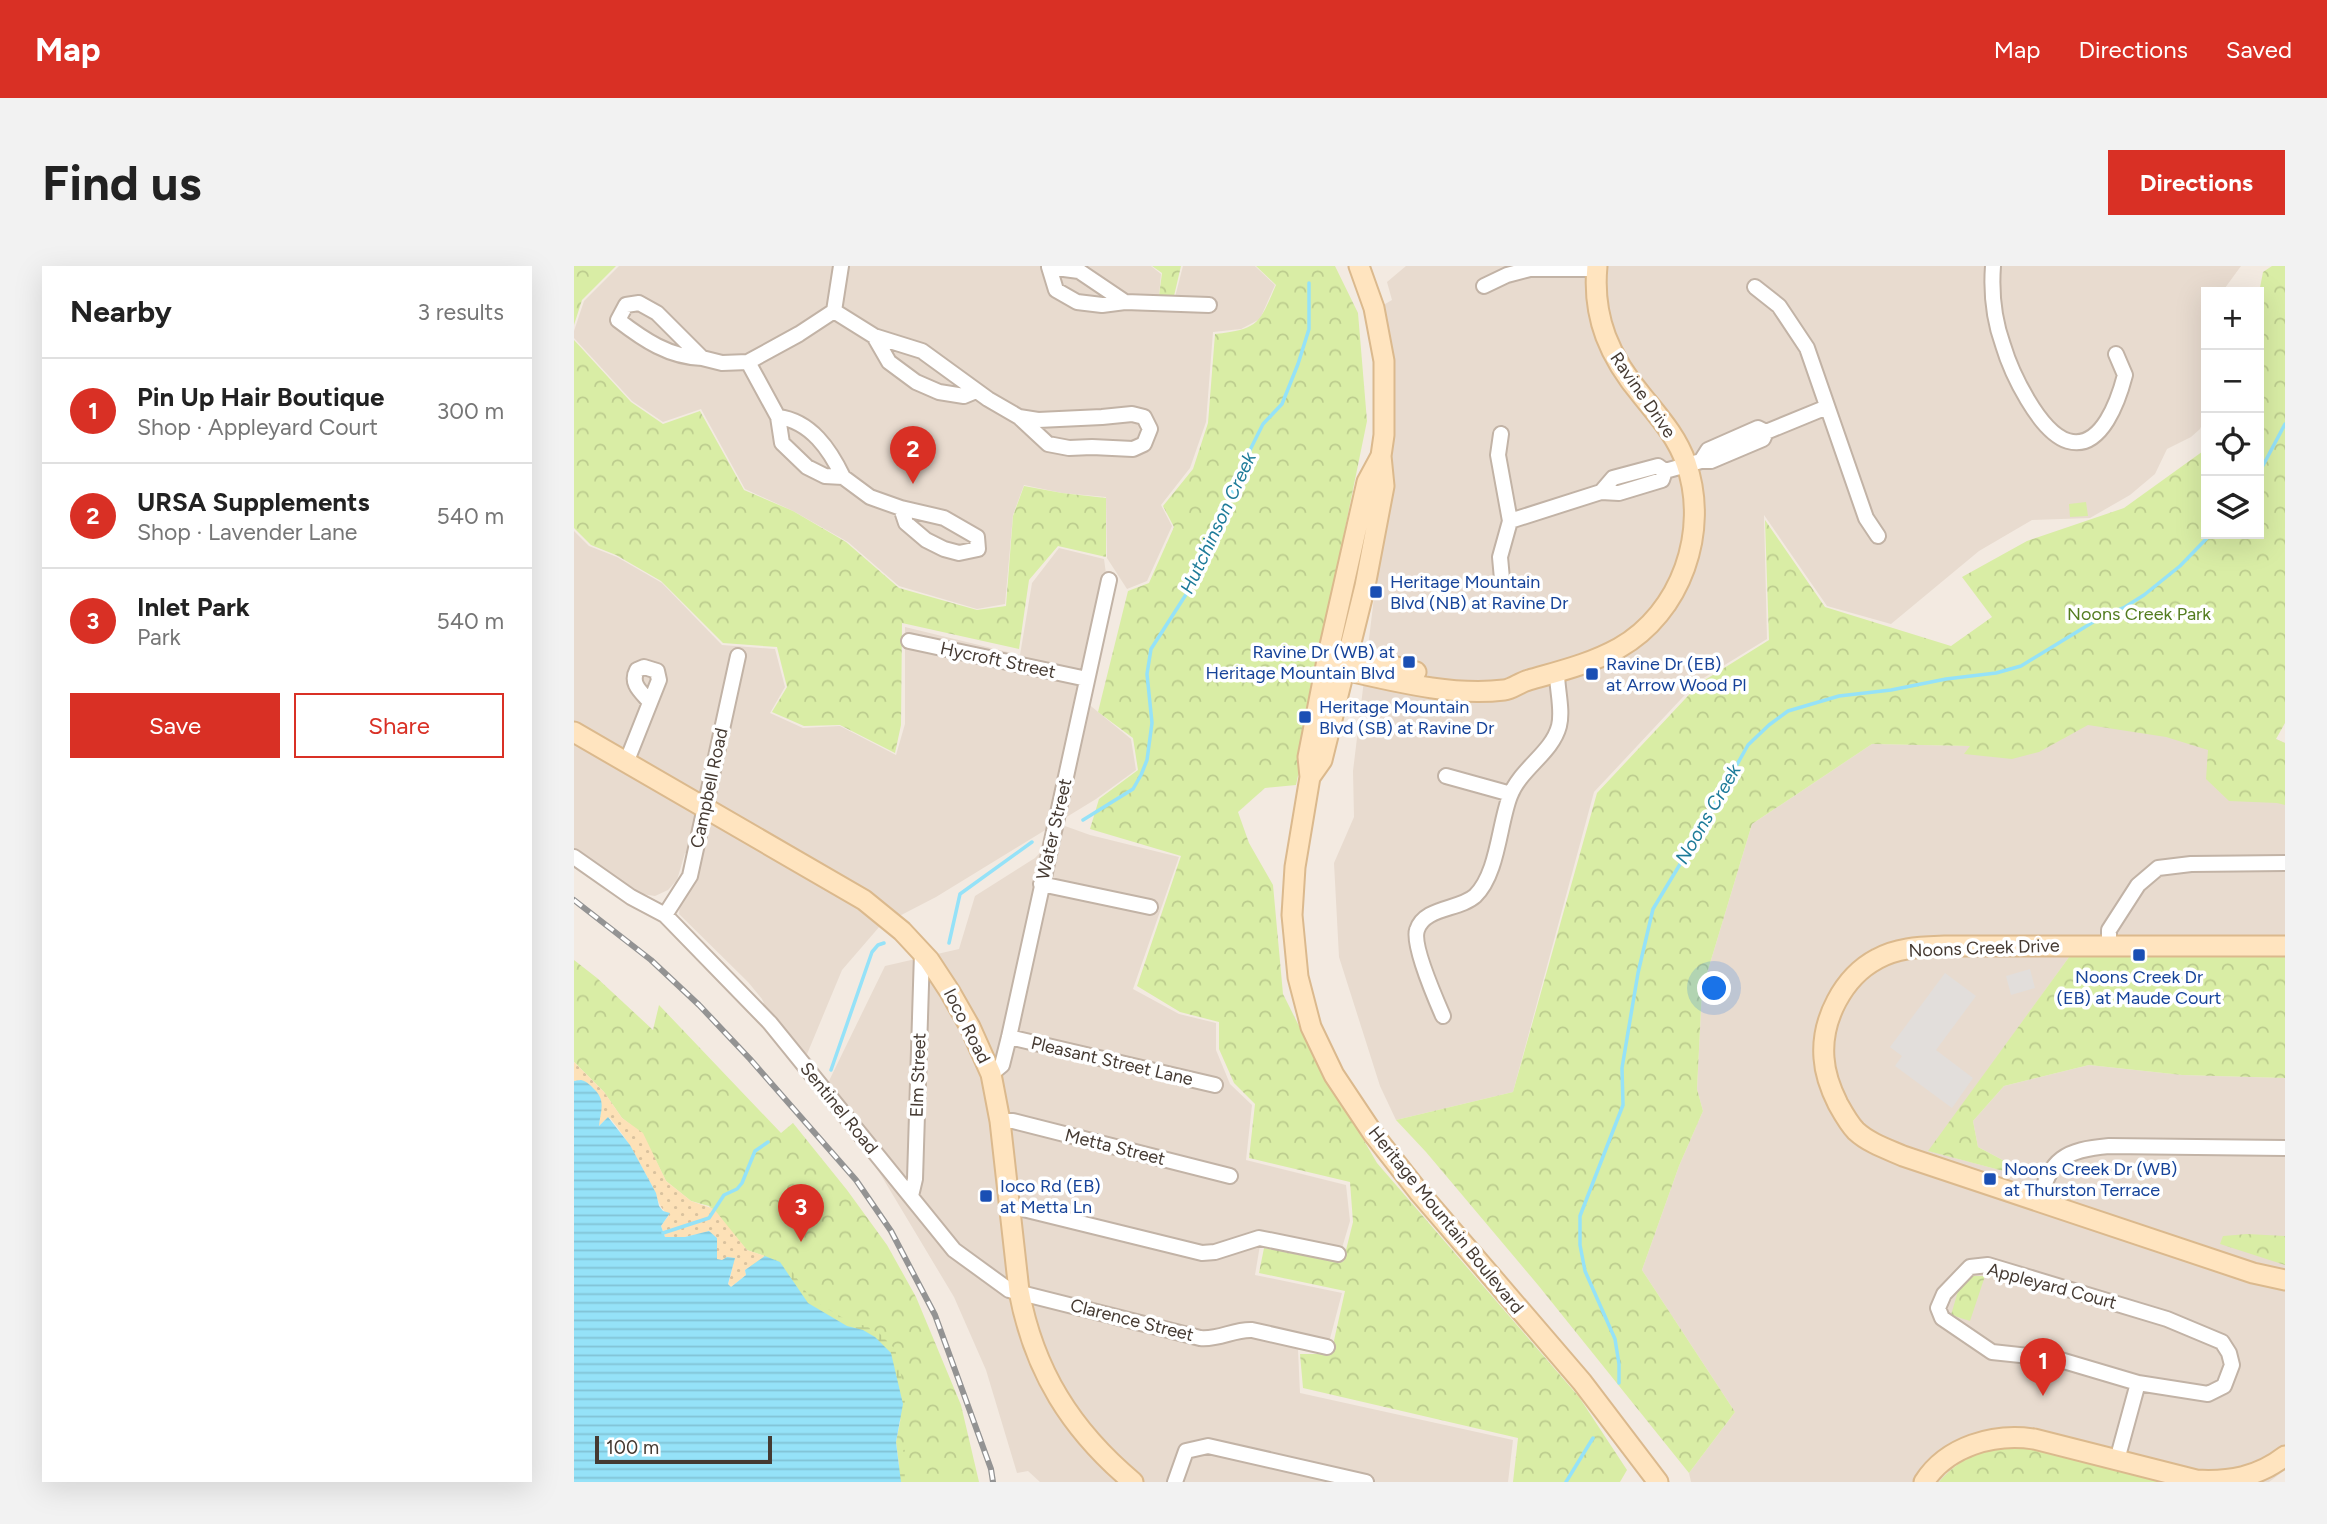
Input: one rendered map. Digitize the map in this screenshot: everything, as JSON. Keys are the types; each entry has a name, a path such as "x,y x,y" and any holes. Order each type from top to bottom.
{"main road":[{"name":"Heritage Mountain Boulevard","path":"1359,266 1374,308 1384,361 1384,435 1381,456 1367,482 1322,760 1310,777 1295,867 1292,915 1298,977 1311,1027 1334,1075 1374,1135 1418,1191 1582,1382 1630,1444 1652,1478"},
{"name":"Ravine Drive","path":"1337,660 1415,685 1452,690 1507,690 1525,680 1557,673 1621,647 1654,621 1672,595 1685,568 1693,537 1694,463 1628,378 1610,350 1600,314 1597,267"},
{"name":"Ioco Road","path":"574,732 864,900 922,953 950,992 970,1027 991,1074 1000,1121 1019,1292 1023,1313 1039,1358 1056,1395 1077,1428 1110,1463 1133,1482"},
{"name":"Noons Creek Drive","path":"2282,1287 2253,1273 1903,1156 1876,1144 1854,1130 1837,1102 1826,1072 1824,1056 1828,1024 1838,999 1853,977 1877,958 1893,952 1914,947 1945,946 2285,946"},
{"path":"1924,1482 1938,1466 1960,1450 1994,1438 2034,1439 2196,1480 2234,1480 2273,1465 2285,1455"}],"street":[{"path":"702,358 657,313 639,303 626,305 618,320 640,337 669,353 722,363 748,362 834,311 841,266"},
{"path":"1993,266 1996,323 2007,356 2020,386 2037,413 2062,438 2080,442 2091,437 2112,415 2125,375 2116,354"},
{"path":"1125,302 1079,271 1049,267 1056,290 1077,302 1102,305 1125,302 1209,305"},
{"path":"1484,286 1507,275 1530,269 1597,267"},
{"path":"1755,287 1779,306 1807,348 1866,518 1878,536"},
{"path":"834,311 874,336 922,351 976,391 1019,417 1048,444 1069,448 1133,449 1144,444 1150,429 1144,417 1132,414 1038,420 1019,417"},
{"path":"874,336 889,362 916,382 939,392 964,396 976,391"},
{"path":"748,362 778,417 782,443 807,467 825,476 843,477"},
{"path":"1510,521 1601,492 1619,493 1662,480 1665,471 1712,461 1763,439 1766,432 1827,407"},
{"path":"778,417 792,419 817,438 833,457 843,477 870,497 901,508 944,517 977,537 978,549 959,553 926,540 906,523 901,508"},
{"path":"1500,434 1499,455 1510,521 1500,557 1502,579"},
{"name":"Water Street","path":"991,1074 1002,1065 1009,1037 1109,580"},
{"name":"Hycroft Street","path":"909,641 1087,679"},
{"name":"Campbell Road","path":"665,915 690,876 738,656"},
{"path":"1443,1016 1428,980 1416,935 1417,927 1421,915 1458,906 1475,895 1482,886 1492,864 1511,794 1556,734 1560,719 1557,673"},
{"path":"626,763 649,701"},
{"path":"1446,776 1511,794"},
{"name":"Sentinel Road","path":"574,857 631,897 665,915 770,1023 954,1250 1009,1290 1019,1292"},
{"path":"2109,945 2109,930 2138,886 2158,868 2191,864 2285,863"},
{"path":"1041,884 1150,907"},
{"name":"Elm Street","path":"911,1196 915,1179 922,953"},
{"name":"Pleasant Street Lane","path":"1009,1037 1215,1085"},
{"name":"Metta Street","path":"1000,1121 1013,1121 1230,1177"},
{"path":"2039,1202 2055,1163 2068,1154 2087,1148 2285,1148"},
{"path":"1008,1208 1023,1209 1202,1253 1215,1252 1259,1238 1338,1254"},
{"name":"Appleyard Court","path":"1988,1265 2167,1319 2222,1342 2229,1353 2232,1365 2224,1386 2208,1394 2138,1383 2057,1359 1992,1352 1942,1318 1938,1308 1944,1294 1970,1267 1988,1265"},
{"name":"Clarence Street","path":"1019,1292 1200,1338 1210,1339 1242,1329 1327,1347"},
{"path":"2117,1460 2138,1383"},
{"path":"1175,1482 1186,1451 1208,1446 1366,1482"}],"shaded area":[{"path":"619,266 1151,266 1161,274 1159,297 1175,297 1183,266 1255,266 1275,285 1260,319 1241,329 1213,332 1206,422 1190,468 1161,505 1172,526 1147,581 1127,589 1107,558 1106,497 1062,493 1024,485 1013,515 1005,604 977,609 899,586 848,542 793,511 745,489 701,409 663,422 632,401 574,338 584,301"},
{"path":"1406,266 2241,266 2226,287 2201,287 2200,429 2191,437 2167,449 2155,474 2130,495 2090,518 2032,520 1979,551 1891,624 1827,606 1764,515 1767,639 1697,682 1594,792 1513,1092 1396,1120 1380,1086 1339,957 1334,863 1354,817 1353,771 1380,548 1380,307 1392,300 1387,282"},
{"path":"574,531 589,546 617,557 662,583 722,645 775,649 785,687 770,713 803,728 840,726 896,755 905,724 905,627 1020,655 1032,583 1059,548 1104,559 1107,581 1075,693 1131,739 1136,770 1096,799 936,897 880,926 842,970 805,1059 771,1018 762,999 748,982 679,914 680,902 695,882 701,858 685,853 677,880 668,890 655,896 642,894 574,850"},
{"path":"2054,716 2276,739 2285,743 2285,953 2072,953 1929,1151 2026,1177 2029,1174 1978,1147 1973,1121 2004,1086 2089,1065 2182,1075 2285,1078 2285,1470 2269,1482 2166,1482 2031,1448 1976,1452 1961,1461 1939,1482 1691,1482 1689,1473 1735,1412 1642,1270 1679,1166 1703,1111 1697,1089 1702,990 1752,824 1872,744 1971,746"},
{"path":"1065,826 1090,835 1179,857 1133,989 1179,1014 1216,1023 1216,1050 1230,1084 1252,1105 1246,1160 1346,1185 1350,1221 1339,1258 1260,1245 1255,1275 1342,1293 1327,1350 1298,1350 1300,1393 1513,1440 1508,1482 1040,1482 1028,1471 1017,1473 986,1370 954,1297 827,1085 885,966 959,949 975,896 1035,858"},
{"path":"2030,969 2035,988 2011,995 2006,976"},
{"path":"1945,973 1976,996 1936,1050 1973,1078 1952,1108 1895,1066 1902,1056 1890,1047"}],"green space":[{"path":"574,266 616,266 582,300 574,325"},
{"path":"1152,266 1181,266 1174,296 1159,296 1162,273"},
{"path":"1256,266 1335,266 1358,313 1367,421 1339,558 1331,622 1296,785 1265,788 1238,812 1249,843 1273,885 1283,994 1310,1048 1377,1163 1579,1397 1627,1470 1620,1482 1513,1482 1518,1438 1303,1388 1300,1354 1331,1354 1345,1291 1259,1273 1264,1248 1343,1262 1353,1222 1350,1182 1249,1158 1255,1104 1234,1083 1219,1049 1219,1022 1180,1012 1137,986 1181,856 1090,829 1099,799 1138,770 1133,738 1098,712 1128,591 1149,583 1174,527 1163,506 1193,469 1208,423 1215,334 1241,330 1256,322 1276,285"},
{"name":"Noons Creek Park","path":"2272,266 2285,266 2285,723 2276,739 2285,743 2285,805 2229,801 2206,779 2208,750 2166,737 2088,725 2039,752 2012,759 1964,754 1970,746 1872,744 1752,824 1702,990 1697,1089 1703,1111 1679,1166 1642,1270 1735,1412 1689,1473 1538,1285 1396,1120 1513,1092 1597,793 1700,683 1769,640 1765,520 1825,607 1951,646 1992,617 1962,577 2027,541 2124,508 2201,453 2201,539 2264,539 2264,287 2260,287 2263,272"},
{"path":"574,340 631,402 663,424 700,411 744,490 793,511 846,542 899,588 977,610 1006,606 1013,516 1024,486 1106,498 1106,557 1058,546 1029,580 1019,649 902,623 901,725 895,753 840,725 804,726 772,712 787,687 777,647 723,643 661,581 616,555 591,545 574,528"},
{"path":"2086,502 2088,516 2070,517 2069,504"},
{"path":"2072,953 2285,953 2285,1078 2182,1075 2089,1065 2004,1086 1973,1121 1978,1147 2029,1174 2026,1177 1928,1151"},
{"path":"574,960 653,1030 659,1005 781,1133 793,1123 847,1190 887,1245 916,1297 961,1405 979,1482 895,1482 899,1465 896,1442 902,1412 765,1256 747,1250 709,1206 691,1201 666,1181 652,1153 631,1125 622,1118 604,1092 574,1062"},
{"path":"2223,1236 2285,1236 2285,1265 2220,1244"},
{"path":"769,1252 783,1258 811,1299 850,1322 879,1333 895,1349 907,1400 902,1423 881,1375 749,1266"},
{"path":"1971,1276 1985,1276 1970,1321 1951,1315 1958,1291"},
{"path":"905,1444 909,1482 895,1482"},
{"path":"2011,1446 2031,1448 2167,1482 1939,1482 1954,1467 1971,1456 1990,1449"}],"sand":[{"path":"574,1062 604,1092 622,1118 643,1133 666,1181 691,1201 714,1209 747,1250 765,1256 745,1270 746,1275 731,1287 728,1286 733,1265 716,1259 710,1231 685,1237 665,1237 661,1226 669,1215 660,1206 638,1160 610,1118 598,1127 600,1119 581,1080 574,1081"}],"water":[{"path":"581,1080 593,1087 601,1100 599,1126 608,1117 630,1145 656,1193 659,1206 670,1213 661,1226 665,1237 685,1237 709,1231 717,1238 717,1259 735,1258 728,1284 731,1287 746,1275 745,1270 765,1256 780,1262 808,1303 847,1326 863,1330 875,1337 891,1353 903,1404 896,1442 901,1482 574,1482 574,1081"}],"waterway":[{"name":"Hutchinson Creek","path":"1083,820 1133,789 1141,775 1147,760 1152,723 1147,674 1151,649 1194,582 1200,561 1218,527 1263,424 1282,404 1309,329 1309,283"},
{"name":"Noons Creek","path":"2264,464 2285,424"},
{"name":"Noons Creek","path":"1619,1383 1615,1339 1585,1271 1580,1245 1580,1216 1623,1105 1622,1068 1638,973 1653,909 1748,745 1788,711 1839,696 1996,673 2021,666 2103,616 2144,595 2180,566 2206,539"},
{"name":"Hutchinson Creek","path":"949,943 960,894 1032,842"},
{"name":"Hutchinson Creek","path":"831,1070 872,952 884,943"},
{"name":"Hutchinson Creek","path":"663,1233 709,1218 724,1195 737,1189 742,1183 755,1151 768,1142"},
{"name":"Noons Creek","path":"1566,1482 1593,1438"}],"railway":[{"path":"574,900 651,960 699,1005 856,1180 891,1231 935,1315 991,1469 993,1482"}],"place":[{"name":"URSA Supplements","path":"913,484"},
{"name":"Heritage Mountain Blvd (NB) at Ravine Dr","path":"1376,592"},
{"name":"Ravine Dr (WB) at Heritage Mountain Blvd","path":"1409,662"},
{"name":"Ravine Dr (EB) at Arrow Wood Pl","path":"1592,674"},
{"name":"Heritage Mountain Blvd (SB) at Ravine Dr","path":"1305,717"},
{"name":"Noons Creek Dr (EB) at Maude Court","path":"2139,955"},
{"name":"Noons Creek Dr (WB) at Thurston Terrace","path":"1990,1179"},
{"name":"Ioco Rd (EB) at Metta Ln","path":"986,1196"},
{"name":"Inlet Park","path":"801,1242"},
{"name":"Pin Up Hair Boutique","path":"2043,1396"}]}
